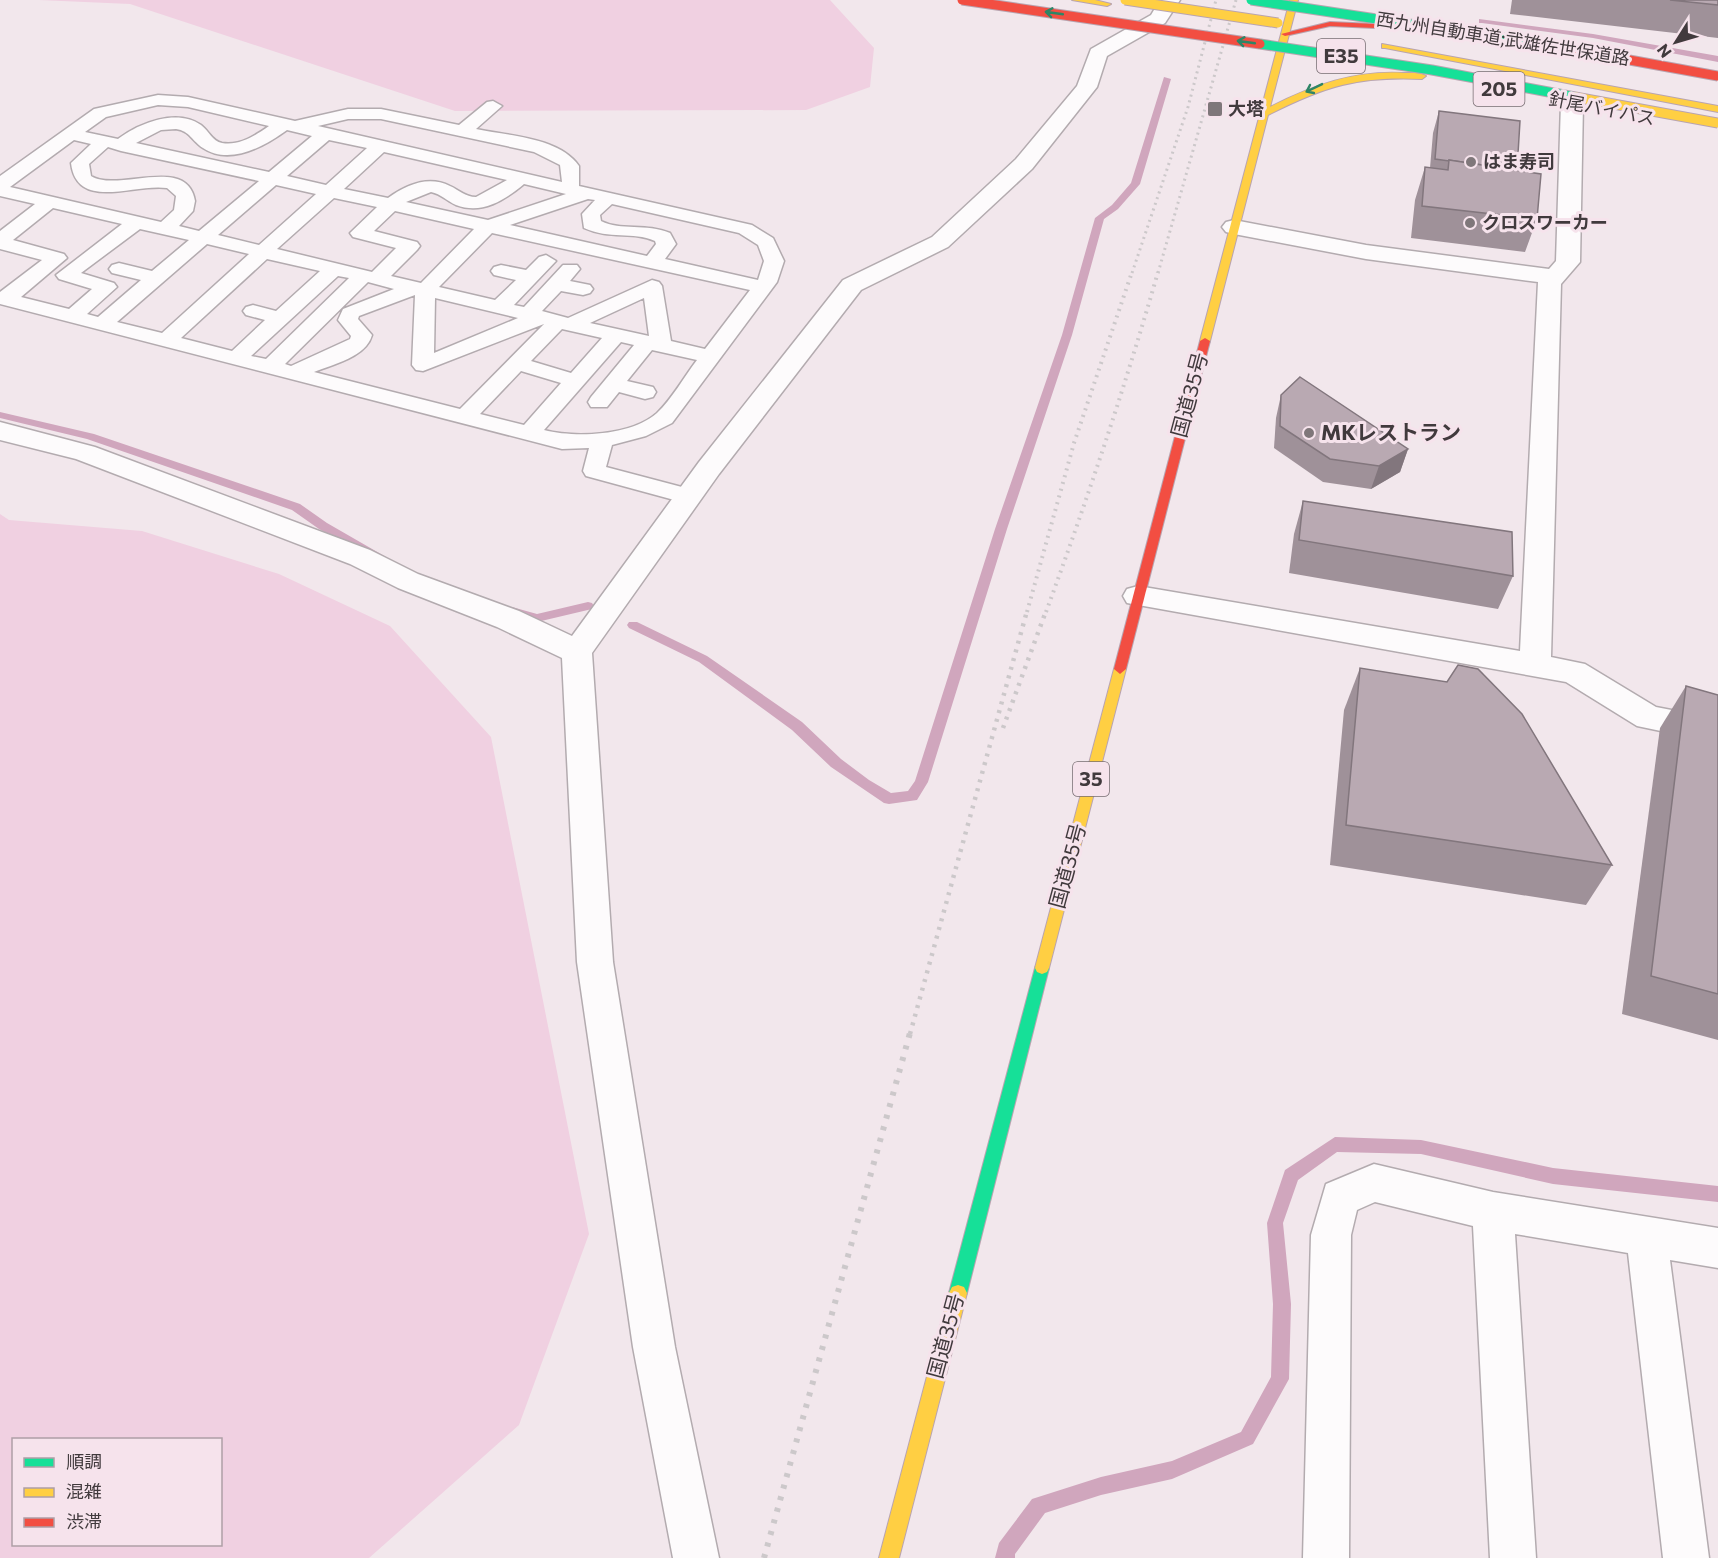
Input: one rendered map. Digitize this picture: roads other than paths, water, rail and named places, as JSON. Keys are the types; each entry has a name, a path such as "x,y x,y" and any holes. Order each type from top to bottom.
{"highway":[{"name":"西九州自動車道;武雄佐世保道路","path":"962,0 1432,70 1718,123"},
{"path":"1076,0 1331,38"},
{"name":"205","path":"1125,0 1718,101"},
{"name":"西九州自動車道;武雄佐世保道路","path":"1251,0 1540,44 1718,76"},
{"name":"国道35号","path":"889,1558 1294,0"},
{"path":"1351,0 1404,25 1444,36"},
{"name":"205","path":"1286,34 1310,25 1347,22 1444,36 1718,85"},
{"name":"針尾バイパス","path":"1286,34 1308,48 1348,61 1718,131"},
{"path":"1383,44 1718,109"},
{"path":"1264,114 1330,80 1356,74 1386,72 1432,77"}],"street":[{"path":"696,1558 654,1347 595,962 576,652 688,496 852,285 940,242 1024,164 1087,87 1098,53 1158,19 1170,0"},
{"path":"1535,666 1549,283 1568,262 1572,103"},
{"path":"1234,227 1366,252 1555,277"},
{"path":"0,431 85,453 349,553 408,581 508,619 576,652"},
{"path":"1138,596 1574,672 1648,718 1718,731"},
{"path":"1326,1558 1331,1235 1340,1198 1374,1183 1492,1211 1718,1248"},
{"path":"1492,1211 1513,1558"},
{"path":"1647,1238 1686,1558"}],"lane":[{"path":"0,185 100,114 127,105 158,100 188,102 745,229 766,242 774,261 763,287 663,418 640,432 602,442 562,442 3,298"},
{"path":"462,132 493,106"},
{"path":"164,229 182,214 187,203 184,193 177,186 165,182 104,187 91,184 82,178 80,163 112,144 148,128 177,124 195,129 206,144 218,148 230,148 260,141 290,125 348,114 381,114 559,155 570,164 578,191"},
{"path":"102,324 326,133"},
{"path":"70,134 763,287"},
{"path":"166,340 380,146"},
{"path":"270,367 307,330 410,246 360,233 408,193 436,186 447,190 460,200 485,201 499,195 521,178"},
{"path":"0,190 710,357"},
{"path":"293,373 351,349 360,342 362,335 348,320 350,313 357,308 420,289 488,227 578,191"},
{"path":"608,198 591,214 591,224 603,231 617,234 642,230 663,237 666,244 652,263"},
{"path":"0,242 49,202"},
{"path":"73,316 107,287 66,275 136,223"},
{"path":"0,242 57,258 3,298"},
{"path":"499,308 546,261"},
{"path":"119,269 155,278"},
{"path":"236,358 334,269"},
{"path":"501,271 530,278"},
{"path":"465,417 517,363 548,320 564,276 583,289"},
{"path":"420,289 423,365 652,286 654,344 613,384 599,402"},
{"path":"253,311 281,318"},
{"path":"307,330 333,337"},
{"path":"529,433 616,335"},
{"path":"517,363 576,381"},
{"path":"613,384 645,392"},
{"path":"602,442 594,471 688,496"}],"waterway":[{"path":"1482,21 1593,36 1718,59"},
{"path":"633,625 703,659 797,726 836,763 864,784 889,799 912,796 921,782 1001,529 1067,335 1100,218 1115,207 1135,184 1167,79"},
{"path":"0,415 90,436 296,507 323,526 380,557"},
{"path":"512,611 537,618 588,606"},
{"path":"1005,1558 1006,1550 1039,1506 1101,1486 1172,1470 1247,1438 1280,1379 1282,1304 1275,1223 1291,1175 1335,1144 1421,1147 1553,1176 1718,1194"}],"railway":[{"path":"1132,273 1188,107 1216,0"},
{"path":"1158,273 1236,0"},
{"path":"1027,612 1074,443 1132,272"},
{"path":"1046,612 1105,443 1158,272"},
{"path":"910,1034 1027,611"},
{"path":"1003,728 1046,611"},
{"path":"764,1558 910,1033"}],"place":[{"name":"大塔","path":"1215,109"},
{"name":"はま寿司","path":"1471,162"},
{"name":"クロスワーカー","path":"1470,223"},
{"name":"MKレストラン","path":"1309,433"}]}
